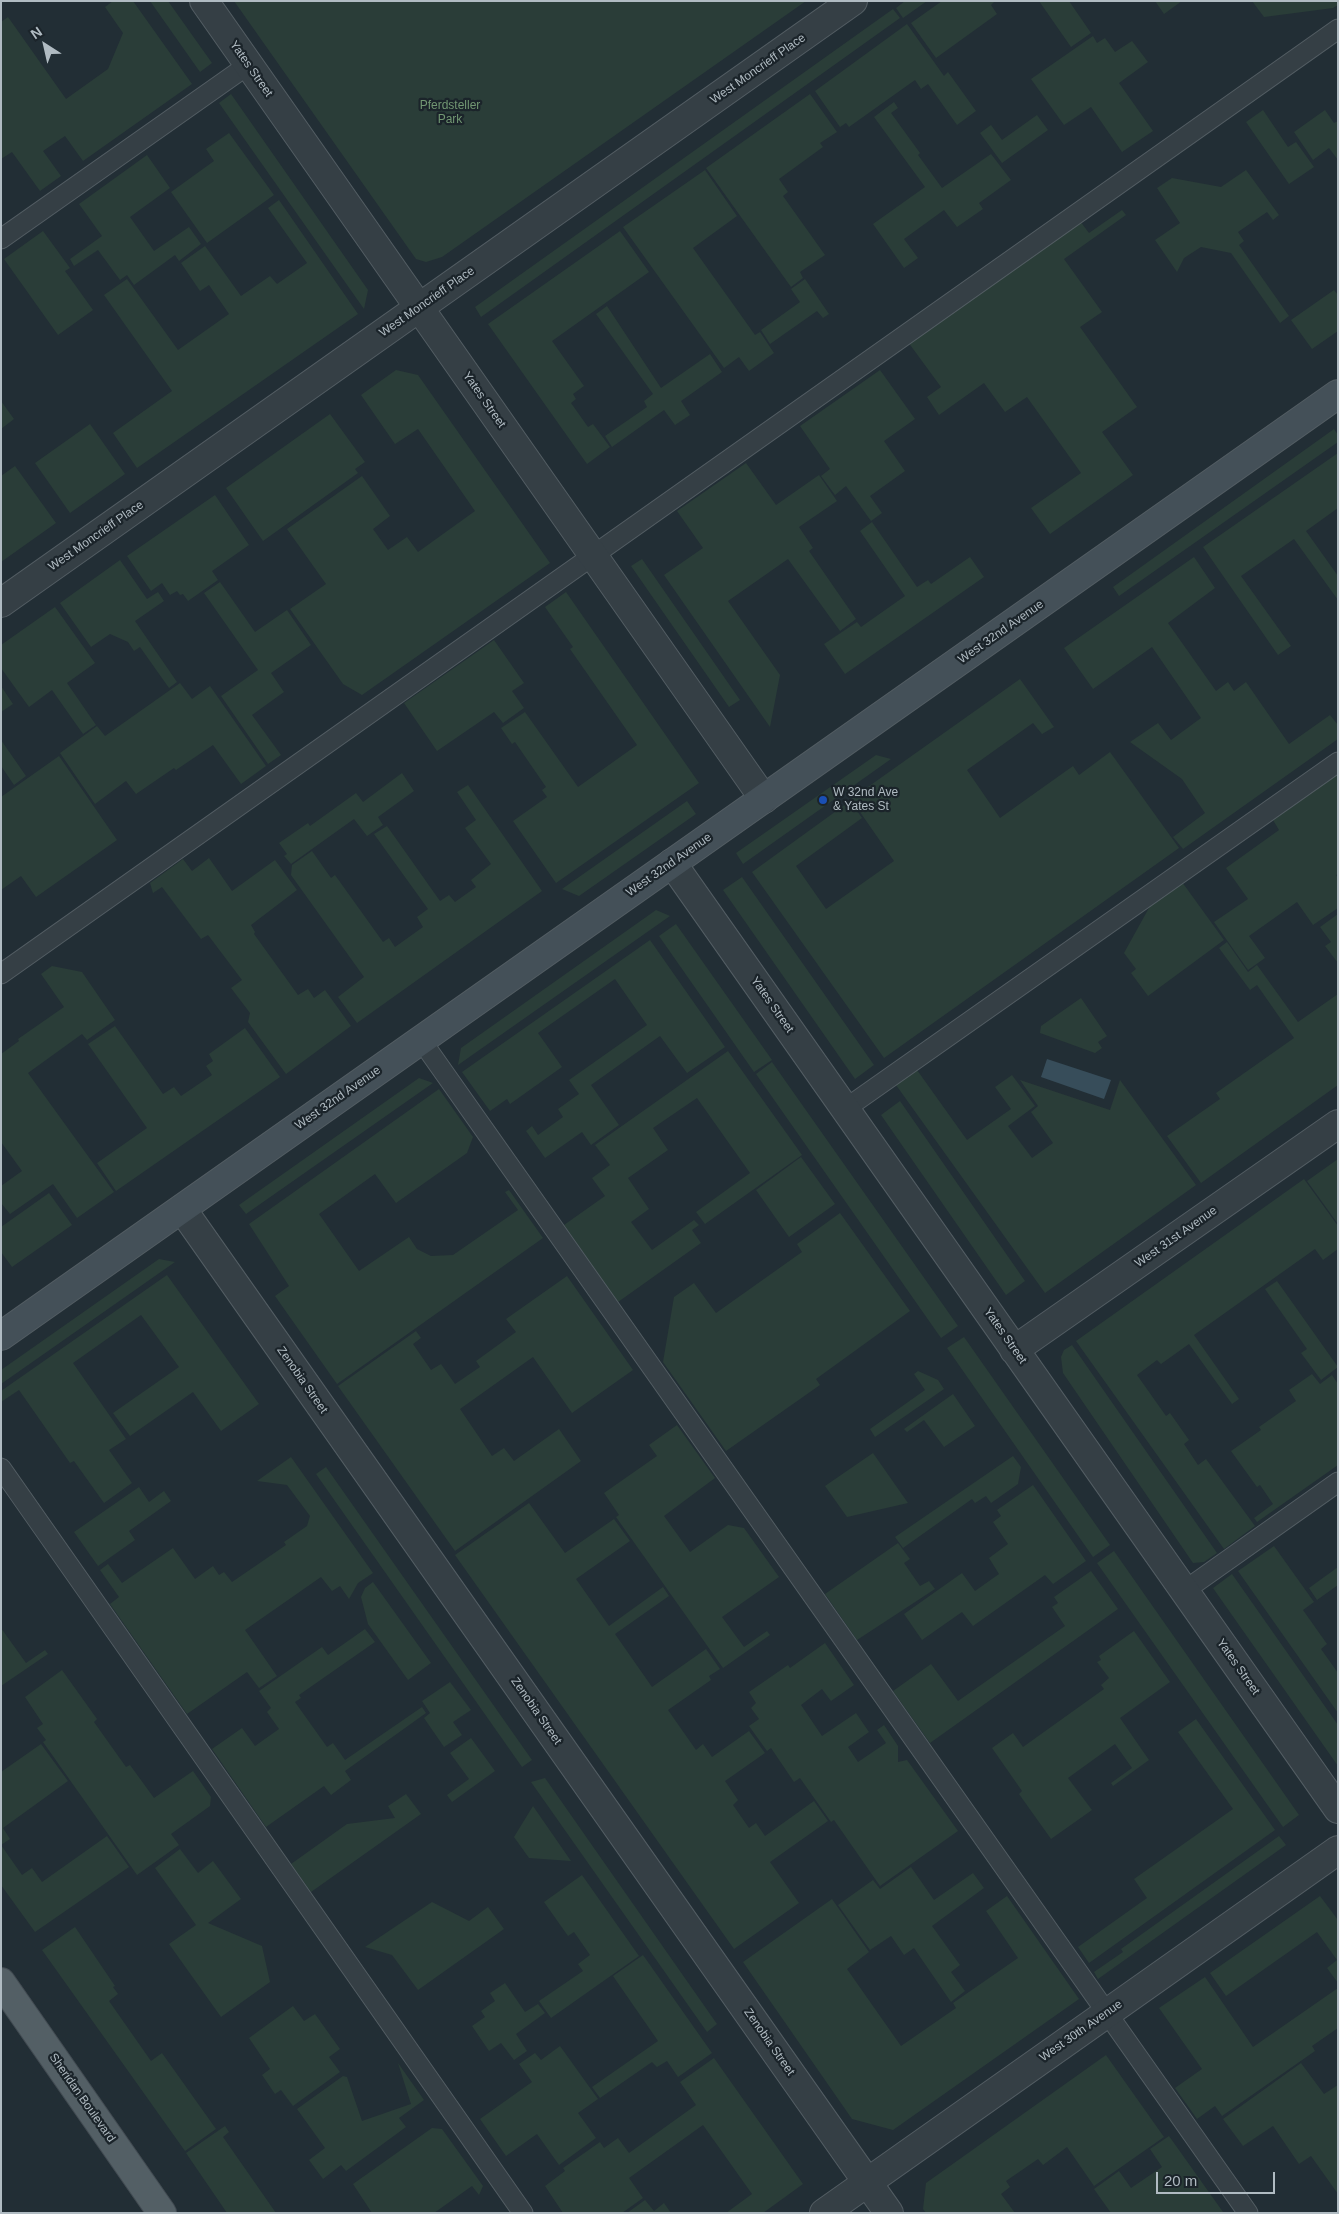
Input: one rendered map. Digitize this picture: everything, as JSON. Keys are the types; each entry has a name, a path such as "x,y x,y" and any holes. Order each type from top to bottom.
{"main road":[{"name":"Sheridan Boulevard","path":"1,1982 162,2213"}],"street":[{"name":"Yates Street","path":"204,1 764,799"},
{"name":"West Moncrieff Place","path":"1,604 853,1"},
{"name":"West 32nd Avenue","path":"1,1336 1338,394"},
{"name":"Yates Street","path":"672,863 1338,1810"},
{"name":"West 31st Avenue","path":"1014,1350 1338,1124"},
{"name":"Zenobia Street","path":"182,1209 889,2213"},
{"name":"West 30th Avenue","path":"824,2213 1338,1850"}],"lane":[{"path":"1,974 1338,29"},
{"path":"1,239 248,65"},
{"path":"845,1109 1338,762"},
{"path":"422,1040 1248,2213"},
{"path":"1,1468 522,2213"},
{"path":"1184,1591 1338,1482"}],"green space":[{"path":"113,1 133,1 192,84 83,161 65,136 43,151 61,176 40,191 12,152 1,159 1,22 8,17 66,99 108,69 123,33 105,7"},
{"path":"150,1 168,1 212,63 200,72"},
{"name":"Pferdsteller Park","path":"234,1 806,1 442,257 426,262 416,259"},
{"path":"905,1 927,1 903,18 896,8"},
{"path":"942,1 995,1 991,5 997,14 936,58 911,23"},
{"path":"1039,1 1069,1 1091,33 1071,47"},
{"path":"1155,1 1182,1 1164,14"},
{"path":"1252,1 1338,1 1338,5 1333,8 1264,17"},
{"path":"893,9 900,18 481,317 475,307"},
{"path":"907,24 944,76 948,72 976,111 957,125 928,84 921,89 915,80 849,127 846,123 840,127 815,91"},
{"path":"1093,36 1097,43 1105,38 1115,52 1132,41 1148,62 1119,83 1153,131 1122,152 1091,107 1064,125 1031,79"},
{"path":"231,94 368,290 364,309 219,103"},
{"path":"810,94 837,132 820,143 823,147 779,179 788,192 783,196 825,255 800,272 803,278 791,287 706,168"},
{"path":"894,102 898,108 891,113 942,188 991,154 1011,180 979,203 983,209 957,227 944,210 904,239 918,258 904,268 873,224 925,187 874,117"},
{"path":"1263,110 1288,147 1296,142 1314,167 1289,184 1246,122"},
{"path":"1325,110 1334,123 1338,121 1338,160 1329,148 1313,160 1294,132"},
{"path":"1037,115 1048,130 1002,163 980,133 991,125 1002,140"},
{"path":"229,133 274,195 207,243 171,192 214,161 206,149"},
{"path":"147,155 170,188 130,217 154,251 189,227 201,244 179,261 175,255 134,285 127,275 120,280 98,250 74,266 70,259 102,236 79,204"},
{"path":"705,170 737,216 693,248 755,335 760,332 774,353 749,371 739,357 724,368 623,227"},
{"path":"1246,170 1279,215 1273,220 1267,212 1238,232 1244,241 1239,245 1289,316 1280,323 1231,253 1201,247 1184,258 1177,272 1155,240 1180,223 1157,188 1172,178 1221,187"},
{"path":"279,200 358,314 137,468 113,433 172,391 104,295 127,279 178,350 229,314 209,285 200,291 181,263 205,246 241,296 270,276 277,284 307,263 268,208"},
{"path":"1122,210 1126,215 1064,259 1102,312 1080,327 1137,407 1102,432 1133,475 1050,534 1031,508 1081,473 1027,397 1005,412 984,383 939,415 927,397 941,387 908,342 1080,221 1089,233"},
{"path":"43,231 70,268 65,271 93,310 58,335 4,259"},
{"path":"620,231 649,272 552,341 584,386 573,394 576,399 571,403 588,427 593,424 610,447 587,464 488,324"},
{"path":"805,279 829,314 823,318 817,311 770,344 761,330 800,302 791,289"},
{"path":"1334,290 1338,295 1338,331 1312,349 1291,320"},
{"path":"607,306 661,388 710,354 722,372 681,401 690,415 675,425 664,410 612,447 605,436 647,407 644,401 653,394 596,314"},
{"path":"396,370 418,375 550,563 362,695 343,684 290,609 326,584 287,529 362,476 390,516 373,529 388,550 407,537 418,552 475,511 418,429 395,444 361,395"},
{"path":"880,370 915,419 884,441 905,471 870,496 882,513 871,521 846,486 835,495 821,476 830,469 800,426"},
{"path":"1,401 14,419 1,429"},
{"path":"330,414 365,462 355,469 358,473 263,541 226,488"},
{"path":"90,424 125,474 70,513 35,463"},
{"path":"1334,429 1338,435 1338,442 1119,596 1113,587"},
{"path":"1338,453 1338,508 1306,531 1338,576 1338,600 1294,539 1241,576 1291,646 1278,655 1203,547"},
{"path":"746,463 776,505 819,475 837,501 799,527 813,548 809,551 856,619 840,631 788,559 728,601 780,675 770,727 664,575 703,548 677,511"},
{"path":"15,466 56,523 1,562 1,476"},
{"path":"215,495 249,545 212,571 218,580 188,601 183,594 180,595 177,591 170,595 162,583 151,591 127,556"},
{"path":"872,522 917,587 928,580 931,584 970,557 984,577 845,674 824,644 857,622 861,627 905,596 860,531"},
{"path":"1194,557 1215,588 1168,623 1216,691 1228,682 1234,691 1246,682 1289,744 1330,715 1338,725 1338,739 1183,849 1173,837 1205,813 1182,779 1130,742 1158,723 1171,740 1201,718 1152,647 1093,689 1064,648"},
{"path":"642,559 740,700 729,707 631,566"},
{"path":"120,560 147,599 158,592 164,601 135,621 177,682 169,688 140,647 134,651 128,642 110,634 91,647 60,603"},
{"path":"220,582 255,632 287,610 311,645 271,673 284,692 252,715 281,755 268,764 221,696 258,670 204,593"},
{"path":"566,592 699,783 556,883 513,821 547,797 542,790 546,787 515,742 512,744 501,728 525,712 578,787 637,745 570,649 573,647 545,607"},
{"path":"55,607 95,663 67,683 96,725 83,734 52,690 29,707 1,668 1,645"},
{"path":"494,640 524,683 512,691 524,708 503,723 494,712 437,751 404,703"},
{"path":"1020,679 1054,727 1042,734 1033,723 967,770 1000,818 1073,766 1079,775 1110,752 1179,848 884,1058 752,872 850,801 862,818 796,866 826,909 894,861 851,799"},
{"path":"180,683 192,699 210,686 266,766 241,784 213,745 176,770 174,768 136,794 126,781 95,804 60,753 97,726 105,736"},
{"path":"1,686 13,704 1,712"},
{"path":"1,740 26,776 14,785 1,766"},
{"path":"876,755 891,759 743,864 736,853"},
{"path":"59,756 117,840 36,897 21,876 1,890 1,797"},
{"path":"402,773 414,791 378,817 383,825 367,836 354,819 291,864 284,856 287,854 279,843 308,823 310,826 356,793 363,802"},
{"path":"1338,774 1338,874 1336,875 1338,878 1338,908 1313,925 1297,902 1249,936 1265,958 1248,970 1214,922 1248,899 1226,868 1279,830 1273,820"},
{"path":"468,785 542,891 357,1023 338,997 364,977 291,875 292,865 312,851 331,878 335,875 383,942 389,938 395,947 423,927 417,917 428,909 374,834 387,826 440,901 449,895 455,902 476,887 471,880 491,864 465,828 476,820 457,792"},
{"path":"687,801 696,814 579,896 562,889"},
{"path":"209,858 232,891 275,860 297,890 251,925 255,932 254,934 298,995 308,989 314,998 325,990 351,1026 286,1074 248,1022 250,1013 231,988 242,980 208,935 201,939 162,887 153,893 150,883 183,859 192,871"},
{"path":"742,877 874,1065 855,1079 723,890"},
{"path":"1182,882 1224,940 1148,996 1131,973 1136,969 1124,953 1150,906"},
{"path":"656,910 670,916 458,1065 461,1048"},
{"path":"1338,914 1338,963 1325,946 1331,942 1320,927"},
{"path":"676,924 772,1060 754,1072 659,936"},
{"path":"650,940 725,1047 687,1073 660,1036 591,1085 619,1125 591,1145 582,1132 545,1158 526,1131 532,1126 538,1135 563,1117 558,1109 579,1094 569,1080 647,1025 615,979 538,1033 562,1067 510,1104 507,1099 490,1111 462,1072"},
{"path":"1227,942 1248,972 1257,965 1298,1022 1338,994 1338,1085 1201,1183 1167,1136 1220,1099 1216,1093 1294,1038 1257,985 1250,990 1219,948"},
{"path":"52,966 82,972 115,1020 87,1040 82,1034 28,1073 114,1192 77,1218 53,1184 10,1214 1,1203 1,1186 22,1171 1,1142 1,1054 19,1041 18,1039 64,1007 41,974"},
{"path":"1081,998 1107,1036 1098,1042 1102,1048 1095,1053 1040,1033 1041,1026"},
{"path":"115,1026 163,1094 174,1087 181,1096 212,1075 206,1066 213,1061 209,1054 245,1028 280,1077 116,1191 97,1163 147,1128 88,1044"},
{"path":"728,1051 802,1155 705,1224 696,1212 750,1173 697,1098 653,1128 668,1150 628,1178 649,1209 631,1222 652,1250 694,1220 699,1225 692,1230 701,1243 618,1302 564,1225 605,1196 592,1178 610,1165 595,1145"},
{"path":"772,1062 958,1326 941,1338 756,1074"},
{"path":"917,1070 967,1140 1011,1109 995,1087 1012,1075 1035,1106 1008,1126 1032,1158 1053,1143 1031,1112 1038,1106 1020,1080 1110,1110 1120,1080 1196,1185 1045,1293 896,1085"},
{"path":"419,1078 433,1083 246,1214 239,1205"},
{"path":"439,1089 473,1137 467,1153 396,1203 375,1174 319,1214 359,1271 409,1237 417,1249 431,1256 453,1255 518,1210 505,1192 509,1190 543,1238 337,1384 275,1296 289,1286 249,1224"},
{"path":"900,1101 1025,1281 1006,1295 881,1115"},
{"path":"801,1157 835,1204 789,1237 756,1190"},
{"path":"1338,1159 1338,1224 1307,1181"},
{"path":"1304,1179 1338,1226 1338,1249 1323,1260 1315,1249 1194,1335 1239,1399 1232,1404 1189,1344 1161,1364 1157,1360 1137,1375 1166,1416 1170,1413 1189,1440 1184,1444 1198,1465 1206,1459 1255,1526 1224,1549 1076,1341"},
{"path":"49,1193 72,1225 12,1267 1,1252 1,1227"},
{"path":"840,1213 910,1311 816,1379 820,1385 726,1451 663,1362 674,1297 694,1283 716,1313 802,1252 797,1244"},
{"path":"159,1259 175,1262 1,1384 1,1370"},
{"path":"167,1275 259,1404 221,1431 193,1392 130,1436 113,1413 179,1367 141,1315 73,1363 126,1439 109,1450 132,1483 104,1503 74,1461 70,1463 19,1390 1,1402 1,1391"},
{"path":"567,1276 633,1370 572,1413 533,1357 460,1409 492,1456 504,1448 514,1461 559,1429 581,1461 455,1551 338,1386 416,1331 421,1338 413,1344 431,1370 441,1364 455,1384 480,1367 476,1361 516,1332 506,1319"},
{"path":"1277,1281 1338,1367 1321,1380 1301,1353 1307,1349 1265,1289"},
{"path":"964,1337 1110,1545 1093,1557 947,1348"},
{"path":"1072,1345 1217,1553 1204,1562 1193,1563 1063,1373 1061,1357 1064,1350"},
{"path":"918,1371 938,1380 944,1389 875,1437 870,1429 925,1390 914,1374"},
{"path":"1312,1374 1320,1384 1332,1375 1338,1384 1338,1465 1257,1522 1254,1518 1273,1504 1260,1485 1257,1487 1231,1451 1261,1430 1259,1427 1296,1401 1289,1390"},
{"path":"953,1394 975,1426 944,1447 924,1420 907,1432 904,1429"},
{"path":"677,1425 715,1478 664,1516 690,1552 728,1525 744,1528 779,1577 722,1617 744,1647 767,1631 770,1635 723,1668 616,1517 619,1515 604,1493 657,1456 649,1445"},
{"path":"873,1453 908,1503 847,1517 825,1486"},
{"path":"1013,1456 1021,1467 1018,1484 991,1503 986,1496 975,1503 972,1499 903,1548 895,1537"},
{"path":"291,1457 373,1573 358,1583 349,1599 340,1586 332,1591 321,1577 245,1630 277,1676 259,1688 247,1672 187,1714 110,1604 119,1597 100,1570 108,1564 122,1583 173,1548 195,1579 213,1566 219,1575 224,1572 232,1582 286,1545 284,1542 307,1526 310,1516 287,1485 257,1481"},
{"path":"326,1467 532,1760 522,1767 316,1474"},
{"path":"1033,1485 1086,1561 1053,1584 1045,1575 973,1626 962,1612 922,1640 904,1614 962,1573 975,1591 999,1574 989,1558 1008,1544 993,1522 1001,1516 997,1510"},
{"path":"139,1487 149,1502 164,1491 171,1501 129,1531 135,1540 98,1566 74,1532"},
{"path":"529,1503 565,1553 614,1519 630,1541 576,1579 609,1626 663,1587 669,1596 615,1634 652,1687 706,1649 720,1669 709,1676 711,1680 668,1710 696,1750 703,1744 712,1757 749,1731 765,1753 725,1781 738,1800 733,1805 749,1828 756,1823 765,1836 814,1801 828,1821 770,1862 799,1903 734,1949 455,1555"},
{"path":"898,1543 910,1559 904,1563 920,1586 929,1581 935,1589 857,1640 825,1594"},
{"path":"1274,1546 1314,1602 1303,1610 1327,1644 1321,1649 1338,1673 1338,1713 1238,1571"},
{"path":"1114,1551 1299,1815 1283,1827 1097,1563"},
{"path":"1338,1567 1338,1585 1317,1600 1309,1588"},
{"path":"1091,1571 1118,1609 930,1743 893,1691 931,1664 958,1701 1065,1626 1052,1607 1058,1603 1054,1597"},
{"path":"1232,1574 1338,1725 1338,1766 1213,1588"},
{"path":"373,1582 431,1663 408,1680 368,1624 361,1597 365,1588"},
{"path":"1,1628 26,1663 45,1650 48,1654 1,1686"},
{"path":"365,1629 375,1642 299,1695 301,1698 295,1702 327,1747 333,1743 345,1760 422,1707 426,1713 345,1771 351,1780 331,1795 324,1786 266,1827 212,1749 242,1728 255,1746 279,1729 267,1712 271,1708 259,1691 322,1647 328,1655"},
{"path":"1134,1631 1170,1682 1120,1718 1149,1760 1113,1786 1111,1783 1132,1768 1115,1744 1068,1778 1092,1810 1051,1839 1019,1794 1022,1791 992,1748 1013,1733 1023,1747 1104,1689 1101,1685 1109,1678 1097,1662 1101,1660 1099,1656"},
{"path":"825,1643 854,1685 831,1701 822,1689 801,1705 822,1736 856,1713 869,1732 848,1747 858,1762 886,1743 877,1730 884,1725 898,1746 898,1762 907,1760 958,1831 880,1886 834,1820 831,1822 800,1778 794,1782 771,1748 767,1751 749,1726 759,1719 751,1708 756,1703 749,1692 788,1665 790,1668"},
{"path":"62,1670 97,1719 94,1722 126,1767 130,1765 154,1798 193,1771 211,1797 210,1806 171,1834 179,1845 137,1875 43,1742 46,1740 37,1728 43,1724 25,1697"},
{"path":"450,1682 471,1710 453,1722 462,1735 444,1747 424,1718 430,1713 422,1701"},
{"path":"1196,1719 1275,1830 1089,1963 1078,1947 1147,1898 1134,1879 1233,1809 1178,1732"},
{"path":"471,1738 495,1771 452,1802 447,1795 469,1779 450,1753"},
{"path":"41,1744 68,1781 3,1828 10,1839 1,1845 1,1772"},
{"path":"545,1778 717,2024 707,2032 531,1782"},
{"path":"406,1794 421,1814 311,1892 291,1864 347,1824 395,1818 388,1806"},
{"path":"533,1806 571,1861 529,1858 514,1837"},
{"path":"107,1836 129,1867 35,1932 1,1885 1,1845 22,1875 32,1868 42,1882"},
{"path":"1279,1836 1286,1845 1098,1979 1094,1972 1123,1952 1121,1949"},
{"path":"180,1849 198,1873 213,1861 241,1899 208,1923 262,1946 270,1982 221,2017 169,1944 196,1925 155,1868"},
{"path":"911,1867 934,1900 973,1873 984,1888 932,1926 960,1965 951,1972 965,1991 951,2002 914,1948 904,1955 891,1936 870,1950 838,1905 873,1880 880,1889"},
{"path":"582,1875 639,1956 551,2018 539,2001 583,1971 578,1964 590,1955 574,1932 568,1936 544,1902"},
{"path":"1007,1896 1079,1999 893,2130 852,2119 743,1962 832,1899 869,1952 847,1969 901,2046 956,2008 953,2003 1018,1958 986,1911"},
{"path":"1320,1896 1338,1920 1338,1983 1327,1968 1337,1960 1317,1932 1226,1996 1210,1973"},
{"path":"432,1902 469,1921 488,1907 504,1929 418,1990 392,1955 365,1947"},
{"path":"75,1927 115,1986 113,1987 118,1994 109,2001 151,2061 162,2053 216,2129 185,2151 42,1950"},
{"path":"643,1955 712,2053 678,2077 667,2061 657,2067 652,2062 600,2098 592,2087 658,2041 613,1976"},
{"path":"1205,1977 1253,2047 1338,1988 1338,2028 1312,2046 1315,2051 1222,2116 1215,2106 1197,2119 1175,2088 1202,2069 1159,2008"},
{"path":"505,1983 525,2012 538,2004 545,2013 516,2034 527,2051 514,2060 501,2043 489,2051 472,2026 485,2017 481,2011 495,2001 490,1993"},
{"path":"293,2006 304,2021 315,2014 340,2049 329,2057 340,2072 293,2106 281,2090 275,2094 262,2075 270,2069 249,2038"},
{"path":"560,2046 598,2099 578,2113 596,2138 559,2165 537,2134 506,2156 480,2119 532,2082 519,2064 535,2053 541,2060"},
{"path":"1106,2055 1164,2137 1094,2186 1067,2147 1043,2165 1038,2159 1006,2181 1010,2187 1001,2194 1015,2213 926,2213 923,2209 926,2183"},
{"path":"714,2058 803,2184 763,2213 726,2213 752,2194 703,2125 629,2178 643,2198 622,2213 563,2213 545,2186 565,2171 563,2168 600,2142 604,2148 618,2138 629,2153 696,2105 680,2082"},
{"path":"398,2063 424,2100 399,2118 406,2127 346,2171 341,2165 323,2179 309,2160 325,2148 297,2109 343,2076 347,2077 362,2121 411,2104"},
{"path":"1301,2063 1324,2094 1338,2085 1338,2194 1311,2156 1299,2164 1273,2126 1243,2146 1223,2119"},
{"path":"225,2126 229,2132 223,2137 276,2213 227,2213 186,2153"},
{"path":"432,2128 442,2129 483,2186 479,2195 472,2186 434,2213 372,2213 353,2184"},
{"path":"1169,2136 1223,2212 1111,2213 1094,2189 1119,2171 1131,2188 1162,2167 1150,2149"},
{"path":"645,2200 654,2211 664,2203 671,2213 627,2213"}],"water":[{"path":"1047,1059 1111,1080 1104,1099 1041,1077"}],"place":[{"name":"W 32nd Ave & Yates St","path":"823,800"}]}
